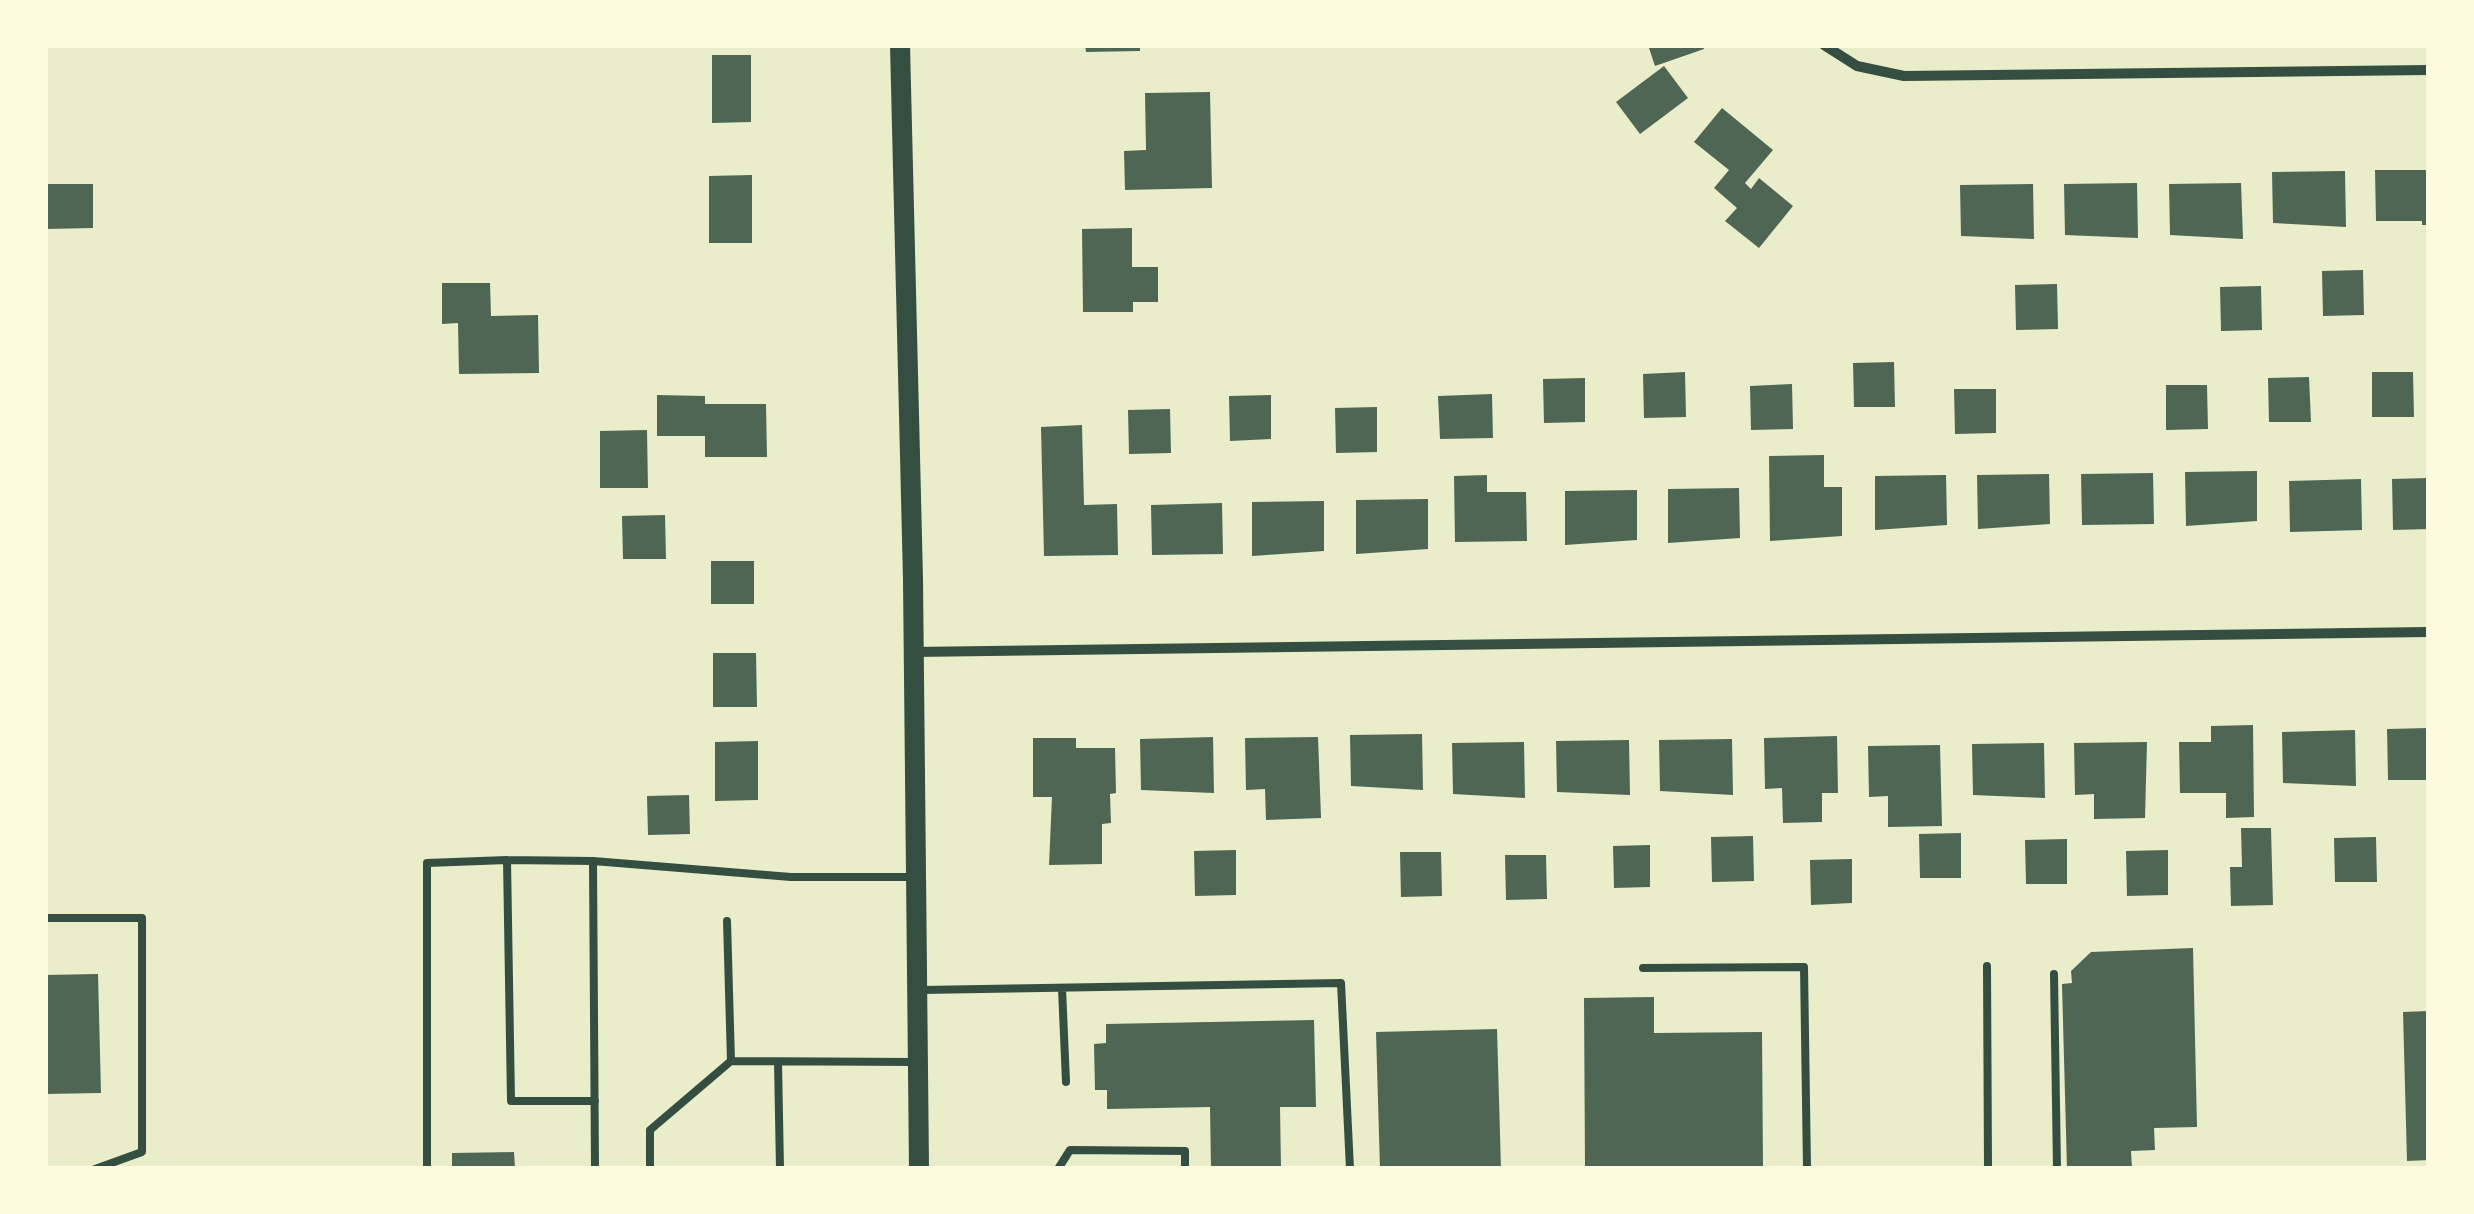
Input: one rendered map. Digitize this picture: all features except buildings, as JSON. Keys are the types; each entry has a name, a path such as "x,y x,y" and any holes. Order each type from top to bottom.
{"main road":[{"path":"900,45 919,1169"}],"street":[{"path":"1824,45 1857,66 1879,73 2429,70"},
{"path":"912,652 2429,632"}],"lane":[{"path":"507,860 511,1101 595,1100"},
{"path":"427,1169 427,864 594,861 791,877 917,877"},
{"path":"594,861 596,1169"},
{"path":"45,918 142,918 142,1152 95,1169"},
{"path":"727,921 732,1062"},
{"path":"1987,966 1988,1169"},
{"path":"1643,968 1804,968 1806,1169"},
{"path":"2054,974 2057,1169"},
{"path":"918,990 1341,983 1350,1169"},
{"path":"1062,988 1066,1082"},
{"path":"650,1169 650,1130 732,1062 918,1062"},
{"path":"778,1062 780,1169"},
{"path":"1058,1169 1070,1150 1185,1151 1186,1169"}]}
